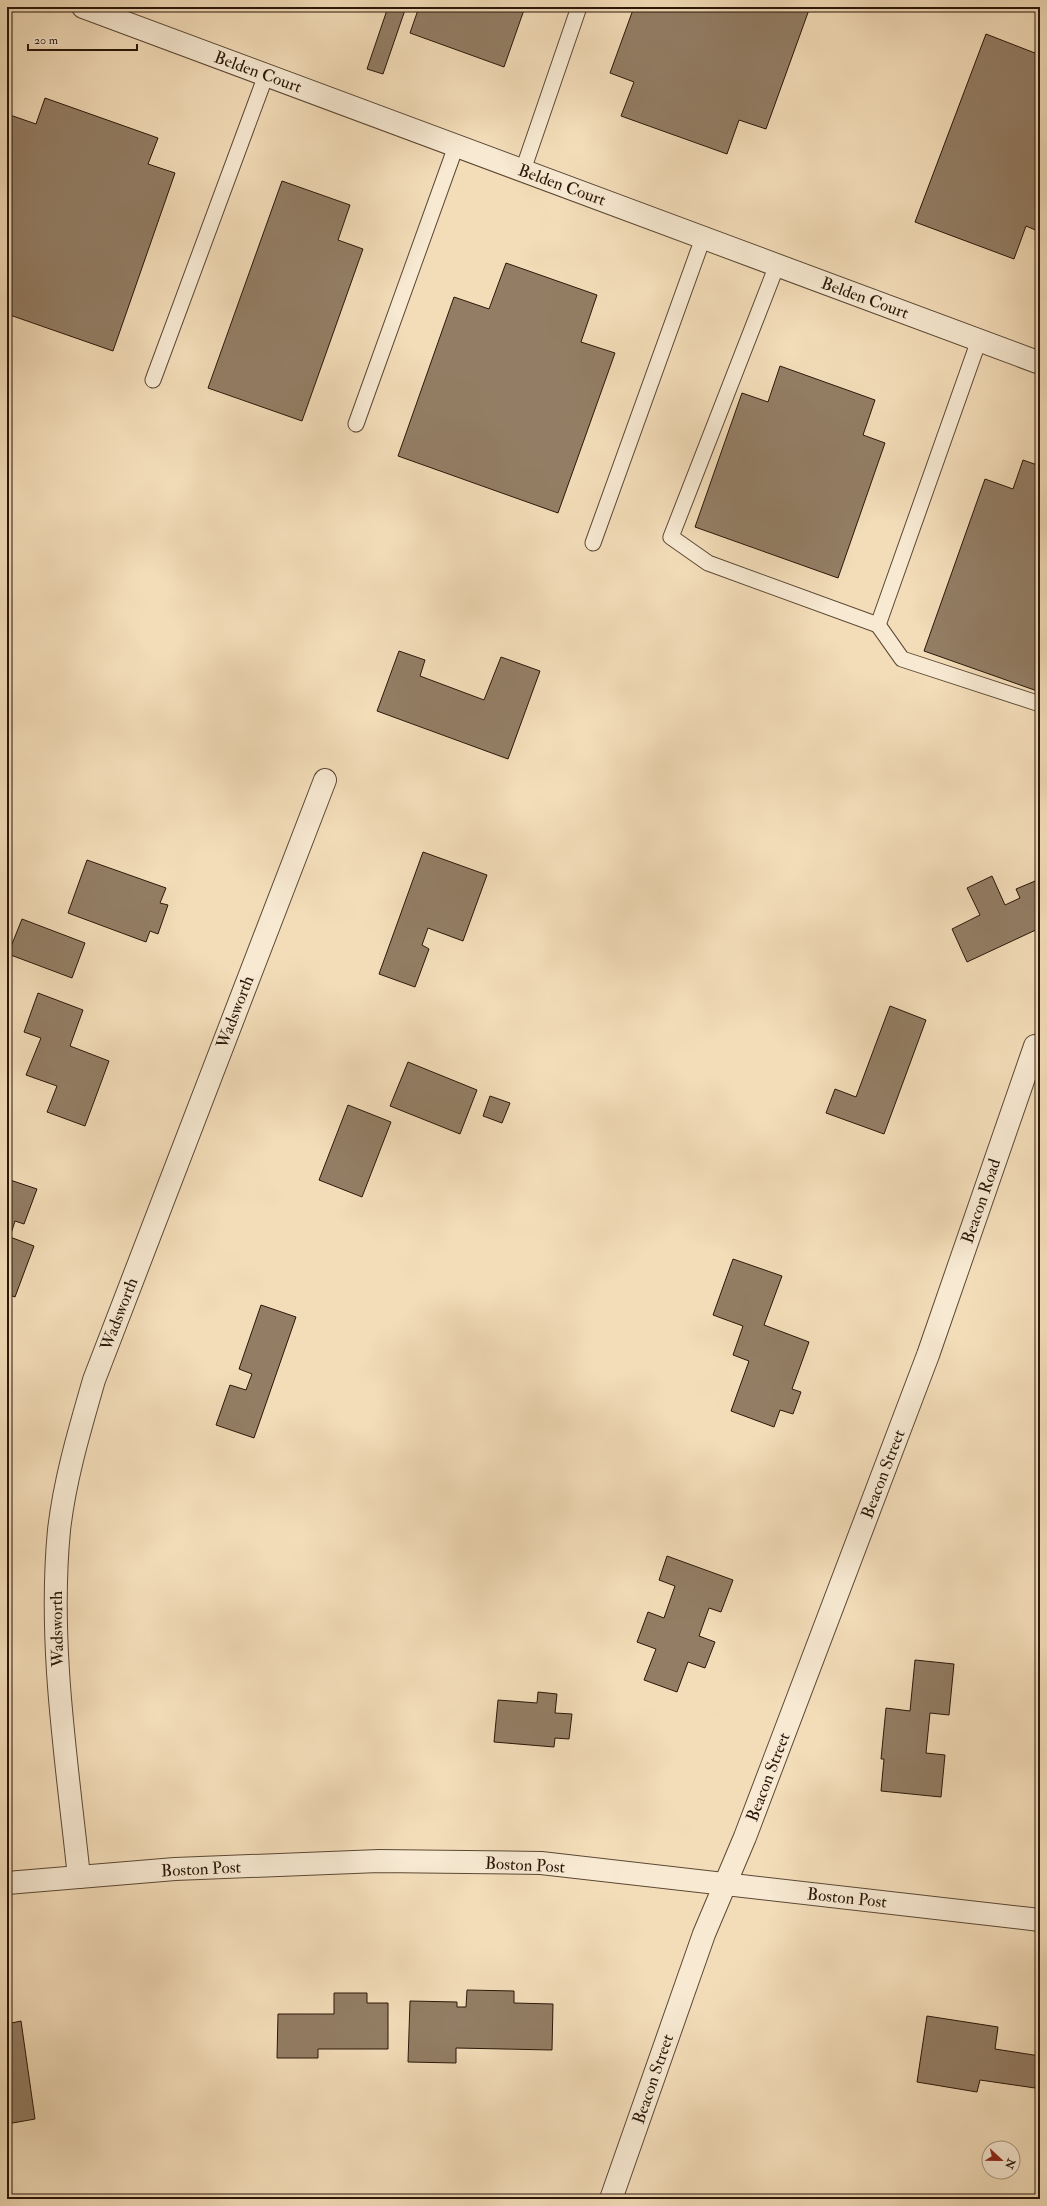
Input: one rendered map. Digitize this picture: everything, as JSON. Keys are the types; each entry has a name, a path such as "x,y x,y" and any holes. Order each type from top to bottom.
{"street":[{"name":"Belden Court","path":"83,7 1040,363"},
{"name":"Wadsworth","path":"79,1877 58,1666 55,1615 59,1530 70,1462 94,1380 324,780"},
{"name":"Beacon Road","path":"928,1355 1035,1046"},
{"name":"Beacon Street","path":"611,2199 704,1934 745,1837 928,1355"},
{"name":"Boston Post","path":"7,1883 175,1869 379,1862 533,1863 1040,1920"}],"lane":[{"path":"523,170 579,7"},
{"path":"153,380 266,75"},
{"path":"356,424 456,146"},
{"path":"593,543 703,238"},
{"path":"777,265 671,537 708,563 878,625 902,658 1040,704"},
{"path":"878,625 979,340"}],"building":[{"path":"388,7 406,7 383,74 367,69"},
{"path":"419,7 525,7 504,67 410,33"},
{"path":"634,7 810,7 766,129 739,120 727,154 621,116 634,82 610,73"},
{"path":"986,34 1040,55 1040,232 1026,226 1014,259 915,222"},
{"path":"45,98 158,138 148,164 175,173 113,351 7,314 7,114 36,124"},
{"path":"282,181 350,205 338,240 363,249 302,421 208,388"},
{"path":"506,263 597,295 581,342 615,353 558,513 398,456 454,297 489,309"},
{"path":"780,366 875,400 863,435 885,443 838,578 695,527 742,393 768,402"},
{"path":"1023,460 1040,466 1040,692 924,651 985,479 1013,489"},
{"path":"399,651 425,660 420,676 484,700 501,657 540,671 508,759 377,711"},
{"path":"423,852 487,875 463,941 428,928 422,945 429,949 415,987 379,974"},
{"path":"87,860 166,888 160,903 168,905 158,934 150,931 146,942 68,913"},
{"path":"992,876 1005,905 1020,898 1016,889 1040,879 1040,928 967,962 952,929 980,915 967,888"},
{"path":"22,919 85,943 72,978 8,954"},
{"path":"38,993 83,1010 70,1046 109,1061 85,1126 47,1112 57,1086 26,1075 41,1038 24,1032"},
{"path":"890,1006 926,1020 884,1134 826,1113 835,1089 856,1097"},
{"path":"408,1062 477,1090 460,1134 390,1106"},
{"path":"490,1096 510,1103 502,1123 483,1116"},
{"path":"348,1105 391,1122 362,1197 319,1180"},
{"path":"7,1179 37,1189 24,1224 15,1221 10,1237 34,1246 15,1297 7,1294"},
{"path":"733,1259 782,1276 764,1325 809,1342 792,1389 801,1392 793,1414 780,1410 774,1427 731,1411 749,1361 733,1355 743,1326 713,1315"},
{"path":"261,1305 296,1317 254,1438 216,1425 230,1385 246,1390 252,1374 239,1369"},
{"path":"667,1556 733,1580 721,1612 709,1608 699,1636 715,1642 705,1668 688,1662 677,1692 644,1680 656,1649 637,1642 648,1612 664,1618 675,1586 659,1580"},
{"path":"915,1660 954,1664 949,1715 930,1713 926,1753 945,1755 941,1797 881,1791 884,1759 881,1759 886,1708 910,1711"},
{"path":"538,1692 557,1694 555,1713 572,1714 569,1739 555,1738 554,1747 494,1742 498,1700 537,1703"},
{"path":"467,1990 514,1991 514,2003 553,2004 552,2050 456,2048 456,2063 408,2062 410,2001 457,2002 457,2007 466,2007"},
{"path":"334,1993 367,1993 367,2003 388,2003 388,2049 318,2049 318,2058 277,2058 278,2014 334,2014"},
{"path":"927,2016 998,2027 995,2049 1040,2056 1035,2088 980,2080 977,2092 917,2082"},
{"path":"21,2021 35,2119 7,2124 7,2024"}]}
